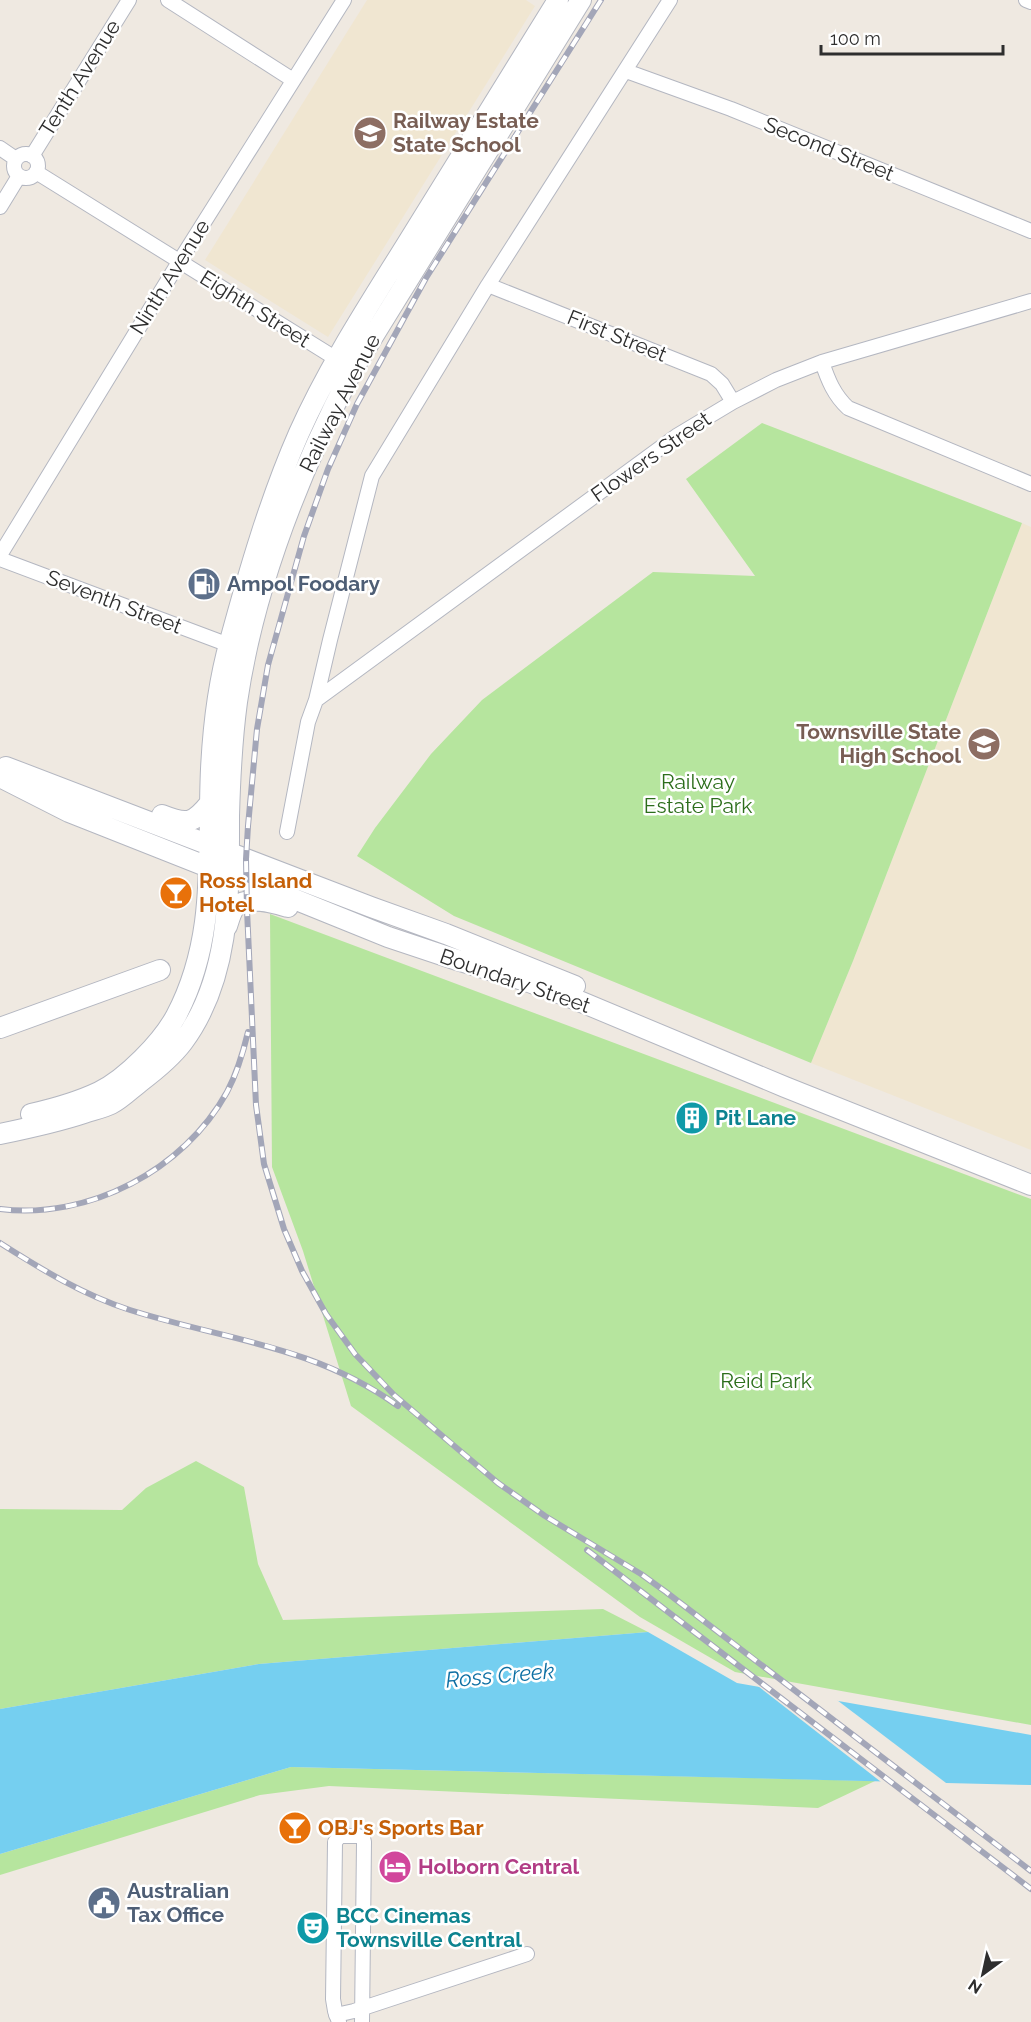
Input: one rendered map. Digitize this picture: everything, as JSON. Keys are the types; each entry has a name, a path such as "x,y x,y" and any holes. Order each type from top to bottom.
{"main road":[{"name":"Railway Avenue","path":"224,934 230,874 229,813 237,703 246,650 263,585 290,506 330,413 344,364 558,0"},
{"name":"Railway Avenue","path":"0,1121 51,1110 100,1092 132,1068 162,1039 186,996 199,960 207,908 211,765 216,718 229,645 272,502 299,433 581,0"},
{"name":"Boundary Street","path":"0,765 208,846 509,958 710,1043 1031,1170"},
{"name":"Boundary Street","path":"0,777 69,812 372,931 529,982 1031,1185"},
{"path":"67,791 124,800 183,822 198,817 210,803"},
{"path":"0,1134 54,1122 111,1104 161,1067 184,1041 202,1009 212,987 224,934 234,908 244,903 270,902 372,931"},
{"path":"0,1028 160,970"}],"street":[{"name":"Tenth Avenue","path":"32,156 129,0"},
{"path":"168,0 293,80"},
{"name":"Ninth Avenue","path":"0,557 179,262 344,0"},
{"path":"286,831 308,722 316,700 372,476 488,285 670,0"},
{"path":"1026,0 1031,2"},
{"name":"Second Street","path":"626,71 731,109 1031,231"},
{"path":"0,148 16,159"},
{"path":"22,155 32,156 38,165 36,172 26,178 19,176 14,168 16,159 22,155"},
{"name":"Eighth Street","path":"36,172 344,364"},
{"path":"0,207 19,176"},
{"name":"First Street","path":"488,285 711,374 722,384 733,402"},
{"name":"Flowers Street","path":"316,700 678,435 733,402 776,380 822,362 1031,301"},
{"path":"822,362 828,380 839,400 848,408 1031,484"},
{"name":"Seventh Street","path":"0,557 229,645"},
{"path":"363,2015 364,1842 361,1836 340,1836 335,1842 333,1999 338,2019 363,2015 527,1954"}],"shaded area":[{"name":"Railway Estate State School","path":"367,0 526,0 535,6 328,337 205,260"},
{"name":"Townsville State High School","path":"1022,523 1031,527 1031,1150 811,1063 853,961"}],"green space":[{"name":"Railway Estate Park","path":"762,423 1022,523 853,961 811,1063 454,916 357,856 375,828 431,754 482,700 653,572 755,576 686,479"},
{"name":"Reid Park","path":"270,914 1031,1199 1031,1725 735,1672 640,1617 351,1406 303,1251 272,1167"},
{"path":"196,1461 244,1487 258,1564 283,1620 603,1609 648,1632 259,1664 0,1709 0,1509 122,1510 146,1488"},
{"path":"291,1767 875,1781 818,1808 329,1786 260,1795 0,1875 0,1854"}],"water":[{"name":"Ross Creek","path":"648,1632 737,1683 1031,1735 1031,1785 291,1767 0,1854 0,1709 259,1664"}],"pier":[{"path":"754,1683 833,1697 950,1786 885,1785"}],"railway":[{"path":"601,0 426,278 357,404 328,469 304,536 268,665 257,729 248,826 247,910 256,1105 264,1164 284,1229 302,1271 326,1314 355,1354 394,1395 498,1483 545,1516 641,1574 666,1592 1031,1871"},
{"path":"0,1209 34,1210 67,1206 100,1197 131,1184 160,1166 186,1145 209,1120 234,1078 248,1032"},
{"path":"0,1243 63,1281 113,1304 301,1357 334,1369 398,1406"},
{"path":"587,1550 1031,1889"}],"place":[{"name":"Railway Estate State School","path":"370,133"},
{"name":"Ampol Foodary","path":"204,584"},
{"name":"Townsville State High School","path":"984,744"},
{"name":"Ross Island Hotel","path":"176,893"},
{"name":"Pit Lane","path":"692,1118"},
{"name":"OBJ's Sports Bar","path":"295,1828"},
{"name":"Holborn Central","path":"395,1867"},
{"name":"Australian Tax Office","path":"104,1903"},
{"name":"BCC Cinemas Townsville Central","path":"313,1928"}]}
